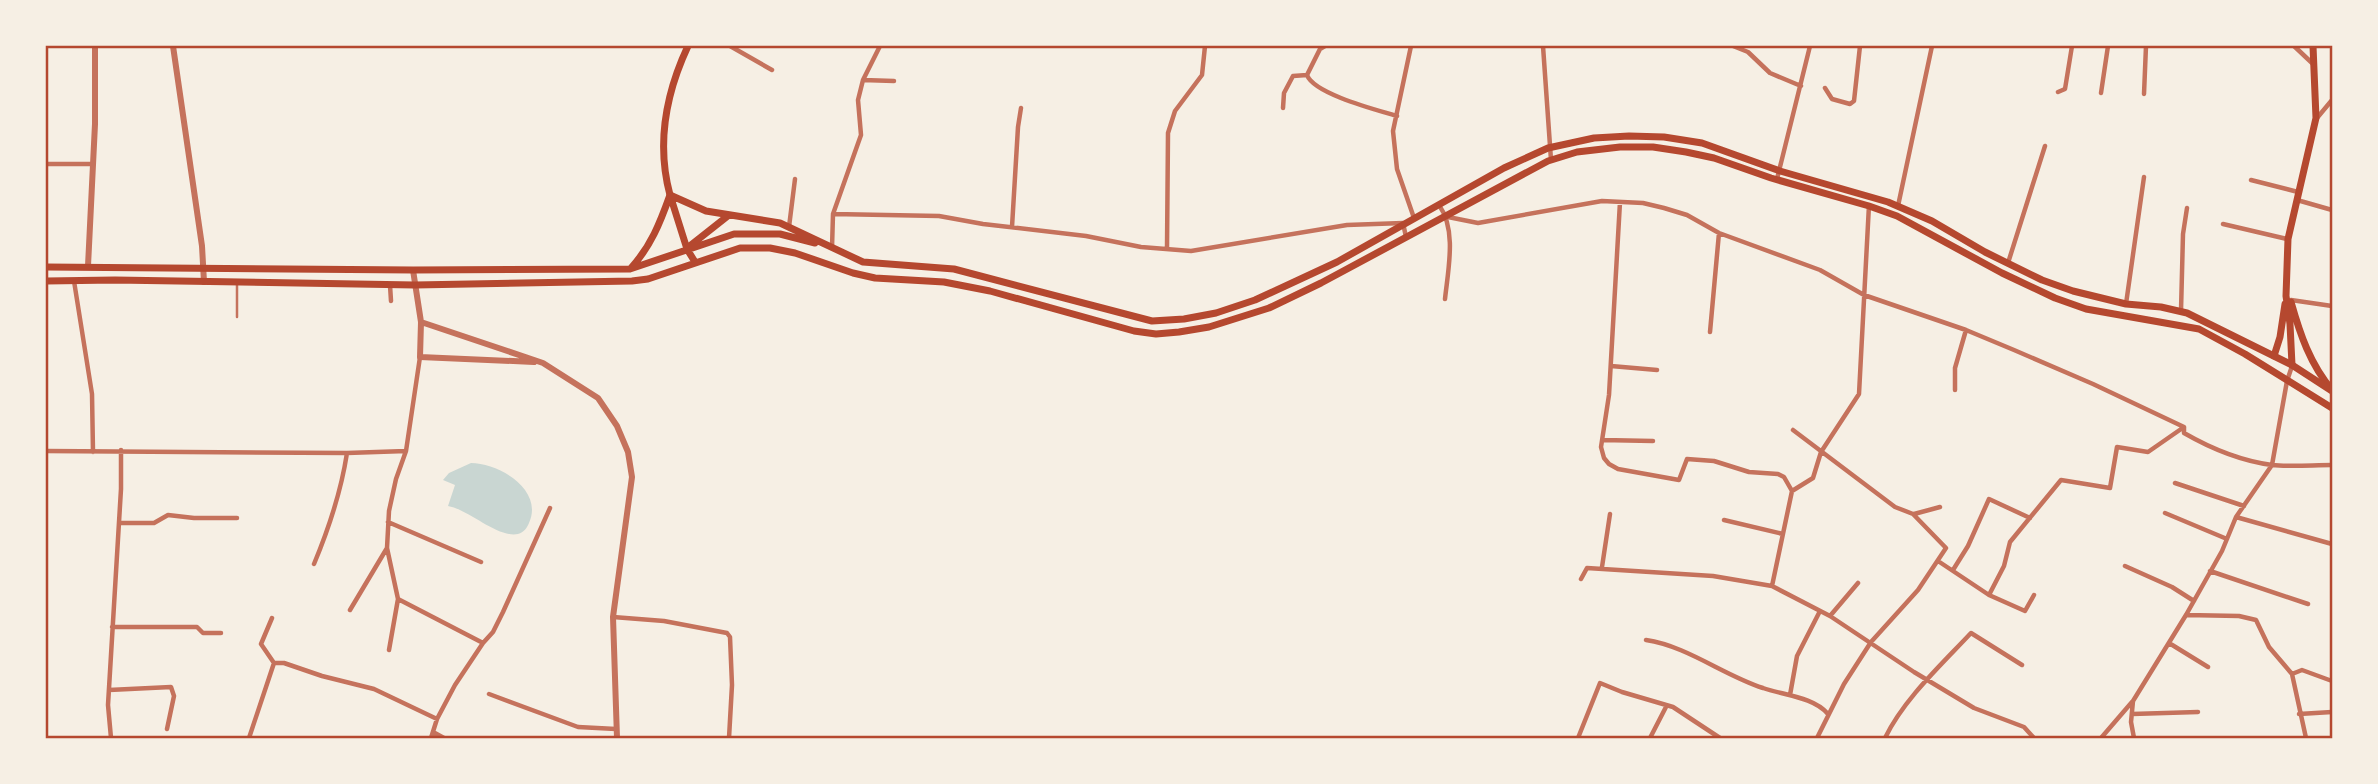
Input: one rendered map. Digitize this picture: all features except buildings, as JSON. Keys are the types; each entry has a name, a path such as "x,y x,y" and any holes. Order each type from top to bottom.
{"main road":[{"path":"688,46 674,83 663,130 663,163 687,249 695,262"},
{"path":"2292,365 2288,239 2316,118 2313,46"},
{"path":"670,195 693,206 729,215 767,220 863,262 954,269 1152,321 1216,313 1255,300 1337,262 1513,163 1548,148 1594,138 1664,138 1702,143 1780,171 1898,206 1932,221 2008,263 2073,291 2126,303 2161,307 2211,323 2292,365 2333,391"},
{"path":"46,281 415,285 632,281 648,279 740,248 770,248 875,278 944,282 990,291 1134,331 1156,334 1209,327 1269,308 1551,161 1577,152 1620,147 1653,147 1714,158 1898,216 2002,273 2055,298 2086,309 2199,329 2333,408"},
{"path":"630,269 645,252 659,227 670,195"},
{"path":"687,249 729,215"},
{"path":"46,267 630,269 734,234 758,233 780,234 832,248"},
{"path":"2274,356 2288,298"},
{"path":"2288,298 2313,363 2333,391"}],"street":[{"path":"88,266 95,46"},
{"path":"173,46 202,246 204,282"},
{"path":"730,46 772,70"},
{"path":"832,248 833,215 861,135 858,100 863,80 880,46"},
{"path":"1167,248 1168,133 1175,111 1202,75 1205,46"},
{"path":"1325,46 1320,49 1307,75 1309,81 1323,90 1365,107 1397,116"},
{"path":"1411,46 1393,131 1397,169 1414,218"},
{"path":"1543,46 1551,161"},
{"path":"1733,46 1748,52 1770,73 1801,86"},
{"path":"1777,179 1810,46"},
{"path":"1825,88 1832,99 1850,104 1854,101 1860,46"},
{"path":"1898,206 1932,46"},
{"path":"2058,92 2065,89 2072,46"},
{"path":"2101,93 2108,46"},
{"path":"2144,94 2146,46"},
{"path":"2294,46 2312,63"},
{"path":"1283,108 1283,93 1293,76 1307,75"},
{"path":"863,80 894,81"},
{"path":"2316,118 2333,100"},
{"path":"1012,227 1017,127 1021,108"},
{"path":"2008,263 2045,146"},
{"path":"46,164 93,164"},
{"path":"2126,303 2144,177"},
{"path":"789,228 795,179"},
{"path":"2251,180 2333,210"},
{"path":"1792,491 1813,478 1821,452 1859,394 1871,196"},
{"path":"1447,216 1478,223 1602,201 1643,203 1664,208 1687,215 1719,233 1819,270 1864,295 1966,330 2093,384 2184,427"},
{"path":"1620,202 1611,366 1601,447 1604,458 1618,469 1679,480 1688,459 1737,466 1749,472 1778,474 1784,477 1792,491 1772,586"},
{"path":"1439,205 1447,216 1449,259 1445,299"},
{"path":"2181,312 2183,234 2187,208"},
{"path":"833,215 939,216 1086,236 1141,247 1191,251 1347,225 1403,223 1406,237"},
{"path":"2223,224 2288,239"},
{"path":"1710,332 1719,233"},
{"path":"389,650 398,599 387,548 388,522 396,479 406,451 420,356 421,322 413,270"},
{"path":"74,281 92,394 93,452"},
{"path":"390,285 391,302"},
{"path":"2288,298 2333,306"},
{"path":"421,322 543,363 598,398 617,426 628,452 632,477 613,617 617,738"},
{"path":"1955,390 1955,368 1966,330"},
{"path":"420,356 543,363"},
{"path":"2101,738 2133,701 2194,601 2236,517 2272,465 2292,365"},
{"path":"1611,366 1657,370"},
{"path":"2184,427 2185,433 2200,443 2272,465 2333,466"},
{"path":"1989,595 2004,566 2010,542 2061,480 2110,488 2117,447 2148,452 2184,427"},
{"path":"1793,430 1895,507 1913,514 1947,548 1918,590 1871,642 1844,684 1817,738"},
{"path":"1602,440 1653,441"},
{"path":"111,738 109,690 121,450"},
{"path":"46,451 406,451"},
{"path":"314,564 342,486 347,453"},
{"path":"2175,483 2244,506"},
{"path":"1953,570 1968,546 1989,499 2030,518"},
{"path":"1913,514 1940,507"},
{"path":"444,738 432,735 437,719 482,643 493,632 550,508"},
{"path":"2165,513 2227,539"},
{"path":"1602,568 1610,514"},
{"path":"119,523 154,523 168,515 237,518"},
{"path":"2236,517 2333,544"},
{"path":"1724,520 1783,534"},
{"path":"388,522 415,536 481,562"},
{"path":"350,610 387,548"},
{"path":"1938,561 1989,595 2025,611 2034,595"},
{"path":"2125,566 2172,587 2194,601"},
{"path":"1581,579 1587,568 1602,568 1713,576 1772,586 1830,616 1974,708 2024,727 2035,738"},
{"path":"2210,571 2308,604"},
{"path":"1830,616 1858,583"},
{"path":"398,599 482,643"},
{"path":"1790,695 1797,656 1820,611"},
{"path":"2186,615 2239,616 2256,620 2269,647 2292,674 2306,738"},
{"path":"613,617 664,621 727,632 730,638 732,685 729,738"},
{"path":"272,618 261,644 274,663"},
{"path":"112,627 197,627 203,633 221,633"},
{"path":"1885,738 1927,680 1971,633 2022,665"},
{"path":"1646,640 1661,642 1734,678 1790,695 1824,709 1828,714"},
{"path":"2169,643 2208,667"},
{"path":"274,663 284,663 374,689 437,719"},
{"path":"249,738 274,663"},
{"path":"2292,674 2302,670 2333,681"},
{"path":"1578,738 1600,683 1667,705 1720,738"},
{"path":"109,690 171,687 174,696 167,729"},
{"path":"488,694 578,727 616,729"},
{"path":"2133,701 2134,738"},
{"path":"1650,738 1667,705"},
{"path":"2132,714 2198,712"},
{"path":"2299,714 2333,712"}],"lane":[{"path":"237,282 237,317"}],"shaded area":[{"path":"471,463 506,473 525,490 532,511 524,531 518,534 501,532 448,506 455,485 443,480 449,473"}]}
